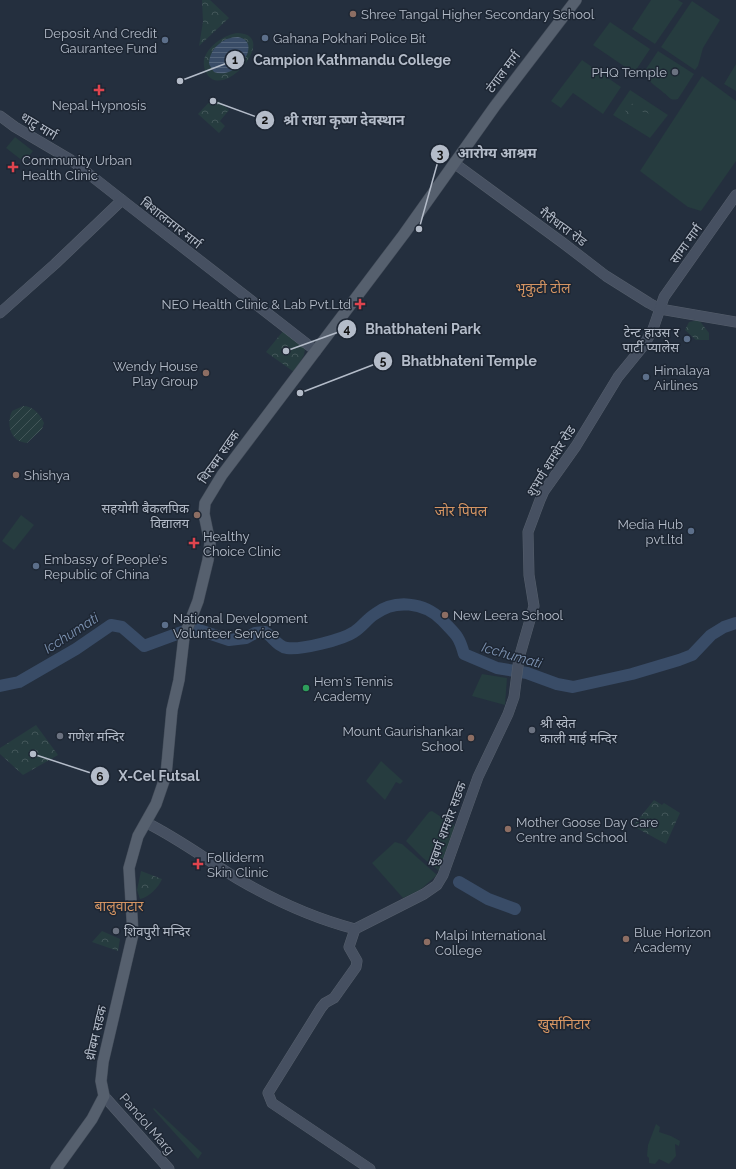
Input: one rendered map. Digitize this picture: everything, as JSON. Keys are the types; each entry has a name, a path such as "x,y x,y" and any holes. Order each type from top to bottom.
{"main road":[{"name":"टंगाल मार्ग","path":"454,163 495,106 576,0"},
{"name":"थाटु मार्ग","path":"0,116 15,127 71,160 122,200"},
{"name":"गैरीधारा रोड","path":"454,163 606,276 660,309"},
{"name":"थिरबम सडक","path":"131,890 129,868 138,836 147,823 166,775 172,710 179,680 187,627 198,601 208,560 210,543 204,514 205,503 222,474 404,234 454,163"},
{"name":"सामा मार्ग","path":"660,309 664,297 736,195"},
{"name":"बिशालनगर मार्ग","path":"0,313 55,264 122,200 316,351"},
{"path":"660,309 736,322"},
{"name":"शुभर्ण शमशेर रोड","path":"517,667 526,629 534,606 528,575 528,532 537,507 544,491 576,446 618,377 644,345 653,329 660,309"},
{"name":"सुबर्ण शमशेर सडक","path":"354,929 424,894 437,885 443,875 478,777 508,714 514,697 517,667"},
{"path":"147,823 182,842 237,878 278,901 354,929 349,947 357,961 356,967 334,998 325,1003 321,1008 268,1093 272,1103 370,1169"},
{"name":"थ्रीबम सडक","path":"104,1096 101,1081 103,1062 133,934 131,890"},
{"path":"56,1169 92,1119 104,1096"},
{"name":"Pandol Marg","path":"104,1096 170,1169"}],"green space":[{"path":"202,0 210,0 229,18 199,46 203,22"},
{"path":"651,0 678,0 683,3 655,44 632,29"},
{"path":"692,1 720,20 703,48 698,66 695,70 661,47"},
{"path":"610,22 650,49 634,73 593,45"},
{"path":"238,33 250,37 253,45 251,55 243,66 233,75 222,80 212,79 205,70 204,63 208,51 219,40"},
{"path":"658,51 694,74 678,99 670,98 650,82 644,72"},
{"path":"582,60 621,87 603,114 573,93 561,108 551,101"},
{"path":"736,64 736,91 724,84"},
{"path":"702,76 736,101 736,161 701,211 688,207 640,171"},
{"path":"630,90 668,115 650,138 613,115"},
{"path":"214,97 229,110 220,121 225,126 219,133 198,114"},
{"path":"630,103 636,105 637,109 649,110 652,121 639,130 637,127 649,119 648,113 638,111 633,117 628,116 625,110"},
{"path":"15,137 33,151 24,162 6,148"},
{"path":"699,320 709,333 709,340 696,340 685,330 689,322"},
{"path":"284,330 305,349 304,355 294,372 266,352"},
{"path":"23,406 30,407 36,411 44,423 42,429 27,443 21,442 13,436 9,421 12,411"},
{"path":"21,515 34,525 14,550 2,541"},
{"path":"482,674 507,678 505,705 472,696"},
{"path":"36,725 58,755 23,775 0,754 0,748"},
{"path":"381,761 403,781 400,784 396,782 385,800 366,781"},
{"path":"654,800 662,805 664,803 680,813 666,844 633,826"},
{"path":"432,811 455,826 439,871 406,841 429,812"},
{"path":"395,842 402,844 437,875 420,890 403,898 372,863"},
{"path":"141,871 162,879 153,891 140,899 137,890"},
{"path":"102,931 120,939 118,951 92,942"},
{"path":"154,1108 202,1153 198,1159 153,1109"},
{"path":"656,1124 660,1127 659,1132 680,1141 679,1146 675,1144 676,1156 669,1164 659,1159 655,1164 649,1163 649,1158 647,1156 648,1145"}],"water":[{"path":"238,37 245,40 248,46 248,53 244,60 231,71 222,73 214,72 209,64 211,53 218,45 227,39"}],"waterway":[{"name":"Icchumati","path":"0,686 19,682 76,649 111,625 122,627 144,646 193,628 229,640 246,638 255,633 265,632 281,646 293,648 311,646 348,635 360,628 372,616 391,606 418,606 427,609 442,620 458,639 464,654 497,668 527,673 557,684 573,687 632,674 692,655 711,635 724,627 736,623"},
{"path":"459,882 488,899 515,909"}],"place":[{"name":"Shree Tangal Higher Secondary School","path":"353,14"},
{"name":"Gahana Pokhari Police Bit","path":"265,38"},
{"name":"Deposit And Credit Gaurantee Fund","path":"165,40"},
{"name":"PHQ Temple","path":"675,72"},
{"name":"Campion Kathmandu College","path":"180,81"},
{"name":"Nepal Hypnosis","path":"99,90"},
{"name":"श्री राधा कृष्ण देवस्थान","path":"213,101"},
{"name":"Community Urban Health Clinic","path":"13,167"},
{"name":"आरोग्य आश्रम","path":"419,229"},
{"name":"NEO Health Clinic & Lab Pvt.Ltd","path":"360,304"},
{"name":"टेन्ट हाउस र पार्टी प्यालेस","path":"687,339"},
{"name":"Bhatbhateni Park","path":"286,351"},
{"name":"Wendy House Play Group","path":"206,373"},
{"name":"Himalaya Airlines","path":"646,377"},
{"name":"Bhatbhateni Temple","path":"300,393"},
{"name":"Shishya","path":"16,475"},
{"name":"सहयोगी बैकलपिक विद्यालय","path":"197,515"},
{"name":"Media Hub pvt.ltd","path":"691,531"},
{"name":"Healthy Choice Clinic","path":"194,543"},
{"name":"Embassy of People's Republic of China","path":"36,566"},
{"name":"New Leera School","path":"445,615"},
{"name":"National Development Volunteer Service","path":"165,625"},
{"name":"Hem's Tennis Academy","path":"306,688"},
{"name":"श्री स्वेत काली माई मन्दिर","path":"532,730"},
{"name":"गणेश मन्दिर","path":"60,736"},
{"name":"Mount Gaurishankar School","path":"471,738"},
{"name":"X-Cel Futsal","path":"33,754"},
{"name":"Mother Goose Day Care Centre and School","path":"508,829"},
{"name":"Folliderm Skin Clinic","path":"198,864"},
{"name":"शिवपुरी मन्दिर","path":"116,931"},
{"name":"Blue Horizon Academy","path":"626,939"},
{"name":"Malpi International College","path":"427,942"}],"district":[{"name":"भृकुटी टोल","path":"543,288"},
{"name":"जोर पिपल","path":"461,511"},
{"name":"बालुवाटार","path":"119,906"},
{"name":"खुर्सानिटार","path":"564,1024"}]}
